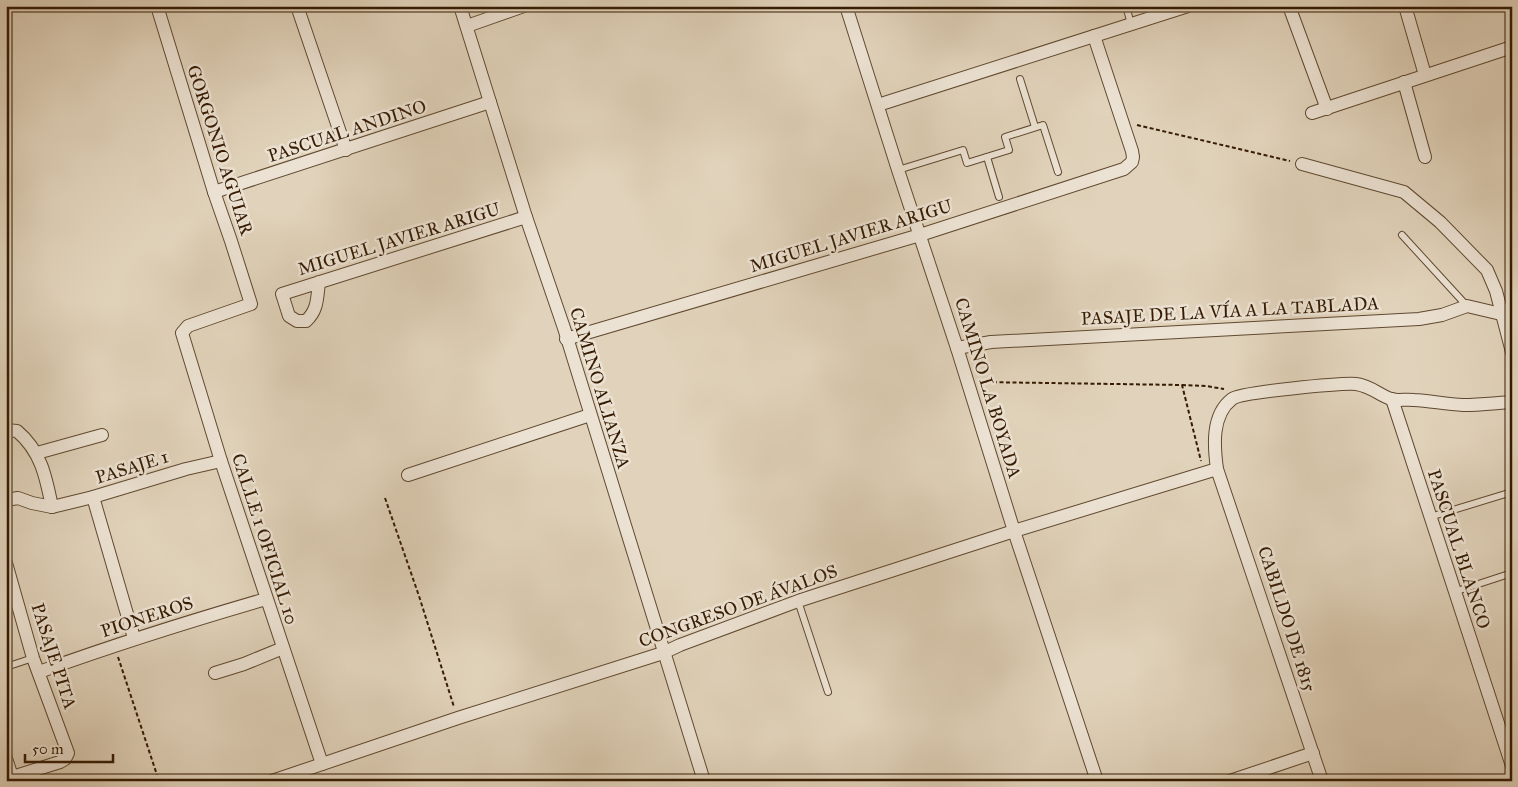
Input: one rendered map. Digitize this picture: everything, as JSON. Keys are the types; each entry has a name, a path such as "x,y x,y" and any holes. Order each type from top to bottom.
{"street":[{"name":"GORGONIO AGUIAR","path":"157,6 214,192 251,304 188,326"},
{"path":"297,6 346,150"},
{"name":"CAMINO ALIANZA","path":"460,6 704,781"},
{"path":"466,26 524,6"},
{"name":"CAMINO LA BOYADA","path":"846,6 898,170 958,348 1014,531 1097,781"},
{"path":"878,105 1188,6"},
{"path":"1289,6 1328,109"},
{"path":"1405,6 1425,75"},
{"path":"1094,36 1122,122"},
{"path":"1312,113 1512,47"},
{"path":"1404,82 1425,157"},
{"name":"PASCUAL ANDINO","path":"214,192 490,102"},
{"name":"MIGUEL JAVIER ARIGU","path":"566,338 920,234 1124,169 1132,162 1133,156 1122,122"},
{"path":"1302,164 1404,192 1446,229 1487,270 1496,291 1512,352"},
{"name":"MIGUEL JAVIER ARIGU","path":"319,282 317,303 313,315 306,321 297,321 288,316 282,294 319,282 526,217"},
{"path":"1467,306 1502,314"},
{"name":"PASAJE DE LA VÍA A LA TABLADA","path":"958,348 991,342 1419,318 1442,315 1467,306"},
{"name":"CALLE 1 OFICIAL 10","path":"188,326 182,334 221,461 322,764"},
{"path":"1237,396 1276,390 1355,384 1374,390 1392,399 1463,405 1512,402"},
{"name":"CABILDO DE 1815","path":"1237,396 1228,403 1217,423 1215,434 1217,470 1322,781"},
{"name":"PASCUAL BLANCO","path":"1392,399 1512,766"},
{"path":"408,475 590,415"},
{"path":"6,430 17,431 37,453 52,507 18,498 6,500"},
{"path":"37,453 102,435"},
{"name":"PASAJE 1","path":"52,507 221,461"},
{"name":"CONGRESO DE ÁVALOS","path":"272,781 458,718 664,653 680,645 798,601 1014,531 1217,470"},
{"path":"93,497 134,638"},
{"name":"PASAJE PITA","path":"6,563 34,658 68,753 65,759 60,762 11,777"},
{"name":"PIONEROS","path":"39,672 134,638 266,599"},
{"path":"215,673 244,664 283,648"},
{"path":"1230,781 1312,753"}],"lane":[{"path":"1126,6 1131,24"},
{"path":"1020,79 1035,127"},
{"path":"898,170 963,150 967,163 987,157 1009,150 1005,137 1043,125 1058,172"},
{"path":"987,157 999,197"},
{"path":"1402,235 1467,306"},
{"path":"1430,517 1512,492"},
{"path":"1454,592 1512,572"},
{"path":"798,601 828,692"},
{"path":"6,667 34,658"},
{"path":"6,749 11,777"}],"path":[{"path":"1122,122 1302,164"},
{"path":"968,382 1206,386 1232,391 1237,396"},
{"path":"1182,385 1204,473"},
{"path":"385,498 458,718"},
{"path":"114,645 159,781"}]}
